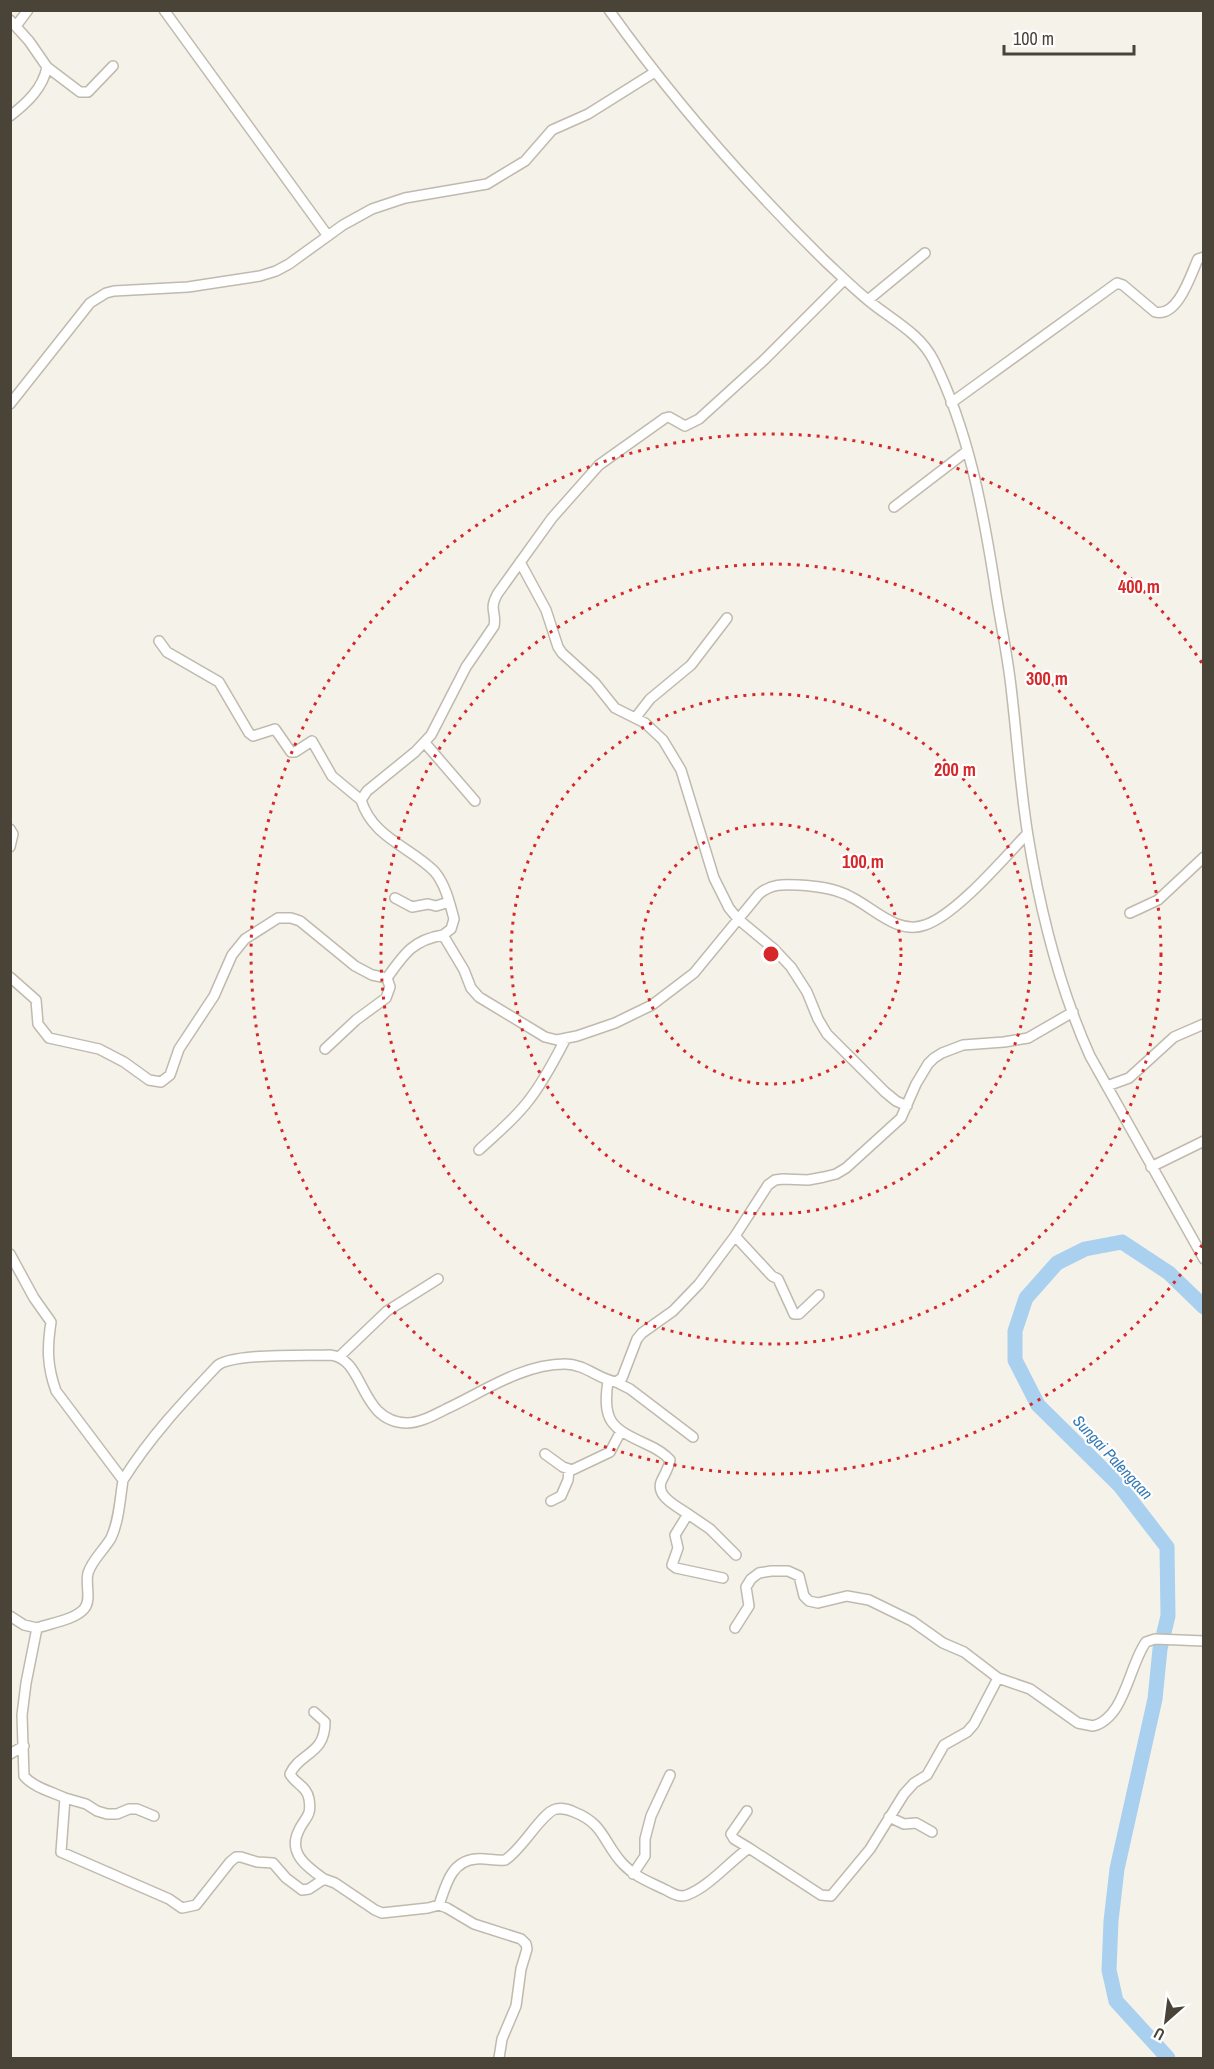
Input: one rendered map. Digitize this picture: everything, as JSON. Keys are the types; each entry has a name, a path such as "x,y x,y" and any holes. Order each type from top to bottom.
{"street":[{"path":"28,10 13,23 47,67 80,92 88,92 113,66"},
{"path":"164,10 328,236"},
{"path":"609,10 655,72 749,184 844,280 922,342 933,360 951,403 974,472 986,524 1008,668 1027,834 1047,929 1087,1049 1203,1259"},
{"path":"10,116 38,89 44,80 47,67"},
{"path":"10,404 83,312 99,297 114,291 188,287 260,276 289,264 363,213 405,198 487,184 525,161 552,130 605,104 655,72"},
{"path":"868,300 925,253"},
{"path":"951,403 1117,283 1123,285 1155,312 1167,311 1178,301 1198,259 1203,257"},
{"path":"361,800 370,788 425,742 466,667 494,626 493,603 552,518 605,460 667,417 685,426 699,419 764,360 844,280"},
{"path":"894,507 967,451"},
{"path":"520,562 546,610 562,653 595,682 615,708 636,717 663,740 681,770 714,878 725,901 738,919 791,967 807,992 827,1034 885,1092 907,1106"},
{"path":"636,717 650,699 692,665 727,618"},
{"path":"159,641 168,652 219,682 249,734 254,736 274,729 291,752 295,752 312,741 332,776 361,800 367,813 386,835 433,870 439,878 454,922 443,934 426,938 414,946 387,978"},
{"path":"425,742 475,801"},
{"path":"10,829 13,838 10,847"},
{"path":"443,934 464,970 471,988 479,997 544,1037 557,1040 615,1023 652,1005 694,973 765,889 785,884 814,885 849,896 898,925 908,927 926,925 968,895 1027,834"},
{"path":"1130,913 1158,900 1203,856"},
{"path":"395,898 412,907 428,904 436,906 449,902"},
{"path":"10,977 36,1000 38,1024 49,1038 99,1049 156,1082 161,1082 170,1075 179,1049 214,996 227,964 240,943 278,918 300,921 355,966 372,975 387,978"},
{"path":"325,1049 356,1020 386,998 390,987 387,978"},
{"path":"612,1381 622,1378 637,1339 681,1304 735,1236 763,1190 771,1182 783,1179 808,1180 836,1174 846,1168 901,1118 928,1064 942,1053 963,1045 1028,1038 1073,1012"},
{"path":"1107,1086 1129,1078 1174,1037 1203,1024"},
{"path":"479,1150 530,1100 566,1038"},
{"path":"1151,1167 1203,1140"},
{"path":"735,1236 772,1276 778,1279 794,1314 799,1314 819,1295"},
{"path":"10,1254 34,1298 51,1322 47,1348 51,1377 56,1391 123,1480"},
{"path":"340,1356 387,1311 438,1279"},
{"path":"10,1616 24,1625 37,1628 76,1614 83,1609 87,1603 88,1571 111,1538 123,1480 141,1450 222,1361 240,1357 340,1356 350,1366 374,1409 391,1420 409,1423 427,1418 514,1375 548,1366 573,1364 630,1389 693,1437"},
{"path":"612,1381 605,1399 607,1412 612,1422 621,1431 669,1458 669,1464 660,1485 661,1491 666,1498 710,1530 736,1555"},
{"path":"569,1470 610,1452 621,1431"},
{"path":"545,1455 569,1470"},
{"path":"551,1501 561,1496 568,1480 569,1470"},
{"path":"687,1514 675,1535 678,1548 672,1565 676,1568 723,1578"},
{"path":"735,1628 749,1606 746,1587 751,1578 764,1572 788,1570 799,1576 804,1596 809,1601 818,1603 848,1596 869,1600 912,1621 943,1643 964,1652 998,1677 1030,1689 1078,1723 1088,1726 1098,1725 1113,1710 1123,1695 1143,1644 1149,1640 1200,1641"},
{"path":"37,1628 22,1715 24,1776 44,1790 86,1804 97,1811 110,1815 137,1809 154,1816"},
{"path":"747,1811 731,1834 734,1839 821,1895 831,1896 864,1856 910,1788 927,1775 944,1745 968,1732 975,1724 998,1677"},
{"path":"314,1712 325,1722 321,1739 317,1748 302,1759 290,1774 302,1784 309,1800 308,1819 296,1836 296,1854 324,1879 335,1883 382,1913 439,1905 474,1924 521,1939 527,1946 516,2006 502,2039 500,2058"},
{"path":"10,1714 22,1715"},
{"path":"10,1755 24,1746"},
{"path":"633,1874 645,1856 645,1839 651,1816 670,1775"},
{"path":"65,1798 61,1848 64,1854 83,1859 169,1899 182,1908 196,1905 236,1857 273,1863 286,1878 302,1890 309,1889 324,1879"},
{"path":"439,1905 449,1877 457,1866 465,1861 476,1859 501,1861 508,1859 549,1813 557,1809 567,1809 589,1819 606,1837 615,1856 633,1874 684,1896 704,1884 749,1848"},
{"path":"889,1817 904,1824 916,1822 932,1832"}],"waterway":[{"name":"Sungai Palengaan","path":"1168,2058 1116,2001 1109,1970 1111,1921 1117,1869 1155,1699 1160,1649 1168,1616 1167,1547 1120,1486 1038,1405 1015,1360 1015,1331 1026,1298 1057,1263 1085,1249 1122,1242 1169,1273 1204,1307"}]}
